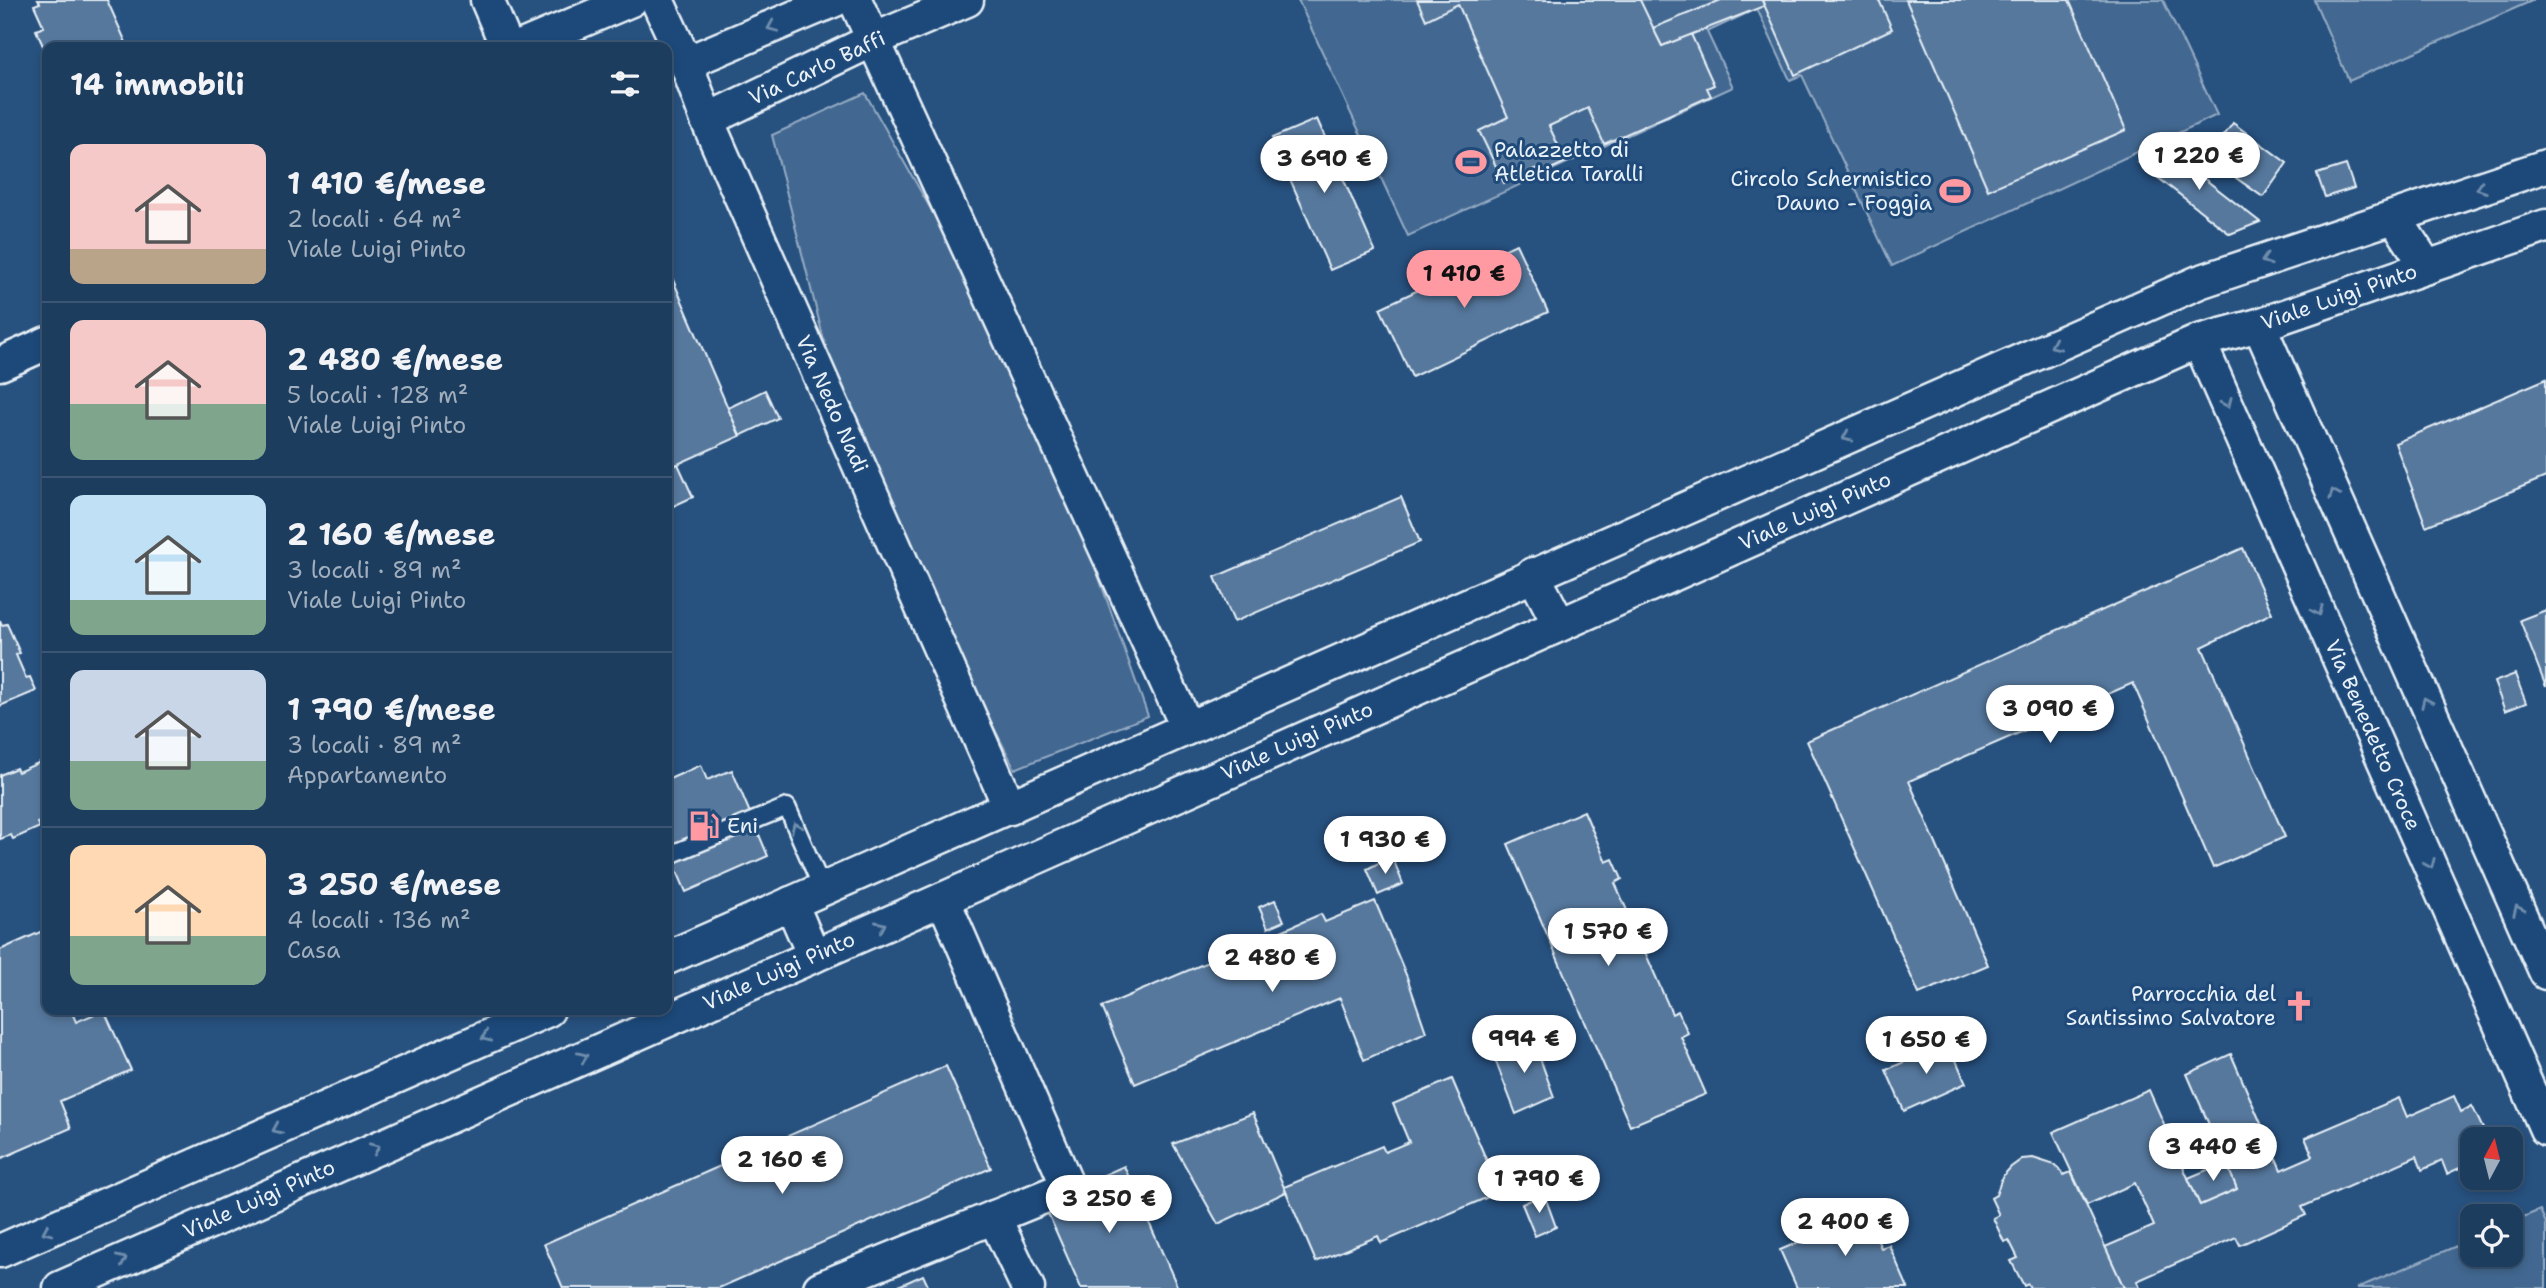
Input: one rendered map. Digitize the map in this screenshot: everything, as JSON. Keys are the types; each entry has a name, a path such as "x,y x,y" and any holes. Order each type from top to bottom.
{"street":[{"path":"486,0 505,42"},
{"path":"532,42 631,0"},
{"name":"Via Nedo Nadi","path":"657,0 686,63 706,121 1010,808"},
{"path":"686,63 835,0"},
{"path":"855,0 1187,727"},
{"name":"Via Carlo Baffi","path":"706,121 873,40 967,0"},
{"path":"672,956 2199,282 2546,166"},
{"path":"2395,218 2427,267"},
{"name":"Viale Luigi Pinto","path":"60,1288 2199,341 2259,325 2546,226"},
{"path":"2259,325 2546,973"},
{"name":"Via Benedetto Croce","path":"2199,341 2546,1129"},
{"path":"0,364 42,345"},
{"path":"1533,574 1559,624"},
{"path":"820,1288 1068,1187 943,899"},
{"path":"791,903 814,956"},
{"path":"0,1251 537,1015"},
{"path":"994,1217 1028,1288"}],"lane":[{"path":"672,854 787,807 823,890"}],"shaded area":[{"name":"Palazzetto di Atletica Taralli","path":"1298,0 1751,0 1756,9 1707,32 1733,87 1408,236"},
{"name":"Circolo Schermistico Dauno - Foggia","path":"1753,0 2163,0 2217,115 1892,266 1802,75 1790,80"},
{"path":"2314,0 2534,0 2349,81"},
{"path":"865,93 1031,386 1148,716 1015,769 851,447 772,135"},
{"path":"2540,1210 2546,1223 2546,1288 2357,1288 2460,1244 2460,1267 2523,1267 2523,1217"}],"building":[{"path":"38,0 107,0 126,42 42,44 36,30 44,27 34,5 40,3"},
{"path":"1417,0 1640,0 1662,46 1691,34 1714,85 1707,88 1711,96 1604,144 1588,108 1549,126 1566,162 1540,174 1537,168 1504,183 1479,131 1508,117 1458,4 1426,20"},
{"path":"1721,0 1762,0 1764,6 1662,46 1653,28"},
{"path":"1762,0 1879,0 1892,29 1795,75"},
{"path":"1906,0 2069,0 2126,130 1988,190"},
{"path":"1317,119 1375,251 1330,270 1272,138"},
{"path":"2233,123 2287,163 2263,197 2208,158"},
{"path":"2166,149 2260,222 2230,234 2138,162"},
{"path":"2346,165 2354,188 2325,197 2317,174"},
{"path":"1516,244 1548,312 1412,377 1380,308"},
{"path":"672,278 740,436 672,467"},
{"path":"2546,379 2546,477 2426,526 2395,443"},
{"path":"765,390 778,418 740,436 728,408"},
{"path":"678,464 693,497 672,507 672,467"},
{"path":"1401,497 1420,542 1234,622 1215,577"},
{"path":"2243,548 2272,613 2202,647 2285,837 2213,868 2133,683 1909,781 1988,965 1919,994 1807,741"},
{"path":"2546,610 2546,687 2520,620"},
{"path":"0,620 2,625 7,624 20,653 16,655 26,678 30,677 36,691 0,706"},
{"path":"2515,674 2526,703 2505,711 2494,682"},
{"path":"42,761 42,821 38,823 40,827 13,839 11,835 0,839 0,775 16,768 18,772"},
{"path":"701,765 707,780 732,770 768,856 686,892 672,860 672,778"},
{"path":"1584,811 1606,862 1613,859 1622,879 1615,883 1672,1014 1678,1011 1688,1033 1681,1037 1706,1094 1630,1126 1508,844"},
{"path":"1392,856 1403,884 1378,895 1367,869"},
{"path":"1275,900 1284,921 1268,928 1259,907"},
{"path":"1375,901 1407,977 1426,1032 1364,1060 1340,998 1135,1084 1102,1007 1321,914 1325,922"},
{"path":"42,931 42,1015 73,1015 76,1022 92,1015 106,1015 131,1070 60,1101 71,1128 0,1159 0,950"},
{"path":"1532,1036 1554,1097 1516,1114 1493,1054"},
{"path":"1948,1042 1966,1083 1904,1111 1886,1070"},
{"path":"2231,1054 2281,1170 2313,1156 2305,1138 2399,1098 2407,1117 2454,1096 2461,1112 2472,1106 2482,1127 2460,1127 2460,1168 2447,1174 2442,1161 2422,1170 2417,1156 2302,1207 2306,1215 2240,1245 2236,1237 2137,1281 2140,1288 2124,1288 2105,1247 2154,1226 2135,1183 2087,1205 2053,1132 2149,1090 2200,1205 2237,1189 2187,1074"},
{"path":"946,1066 991,1168 719,1288 563,1288 544,1244"},
{"path":"1452,1079 1500,1192 1381,1243 1378,1236 1316,1262 1284,1187 1382,1146 1385,1152 1409,1142 1393,1104"},
{"path":"1253,1113 1286,1192 1218,1224 1173,1144"},
{"path":"2033,1158 2055,1165 2064,1175 2071,1172 2124,1288 2024,1286 2011,1261 2018,1258 2009,1240 2004,1242 1993,1218 1999,1215 1991,1198 1996,1195 2002,1177 2011,1167 2022,1159"},
{"path":"2226,1162 2237,1189 2200,1205 2188,1178"},
{"path":"1124,1166 1178,1288 1081,1288 1043,1202"},
{"path":"1544,1194 1556,1227 1535,1236 1522,1204"},
{"path":"1874,1210 1881,1226 1873,1230 1881,1248 1889,1245 1908,1288 1797,1288 1780,1250"},
{"path":"923,1275 929,1288 894,1288"}],"place":[{"name":"Palazzetto di Atletica Taralli","path":"1471,162"},
{"name":"Circolo Schermistico Dauno - Foggia","path":"1955,191"},
{"name":"Eni","path":"704,826"},
{"name":"Parrocchia del Santissimo Salvatore","path":"2299,1006"}]}
